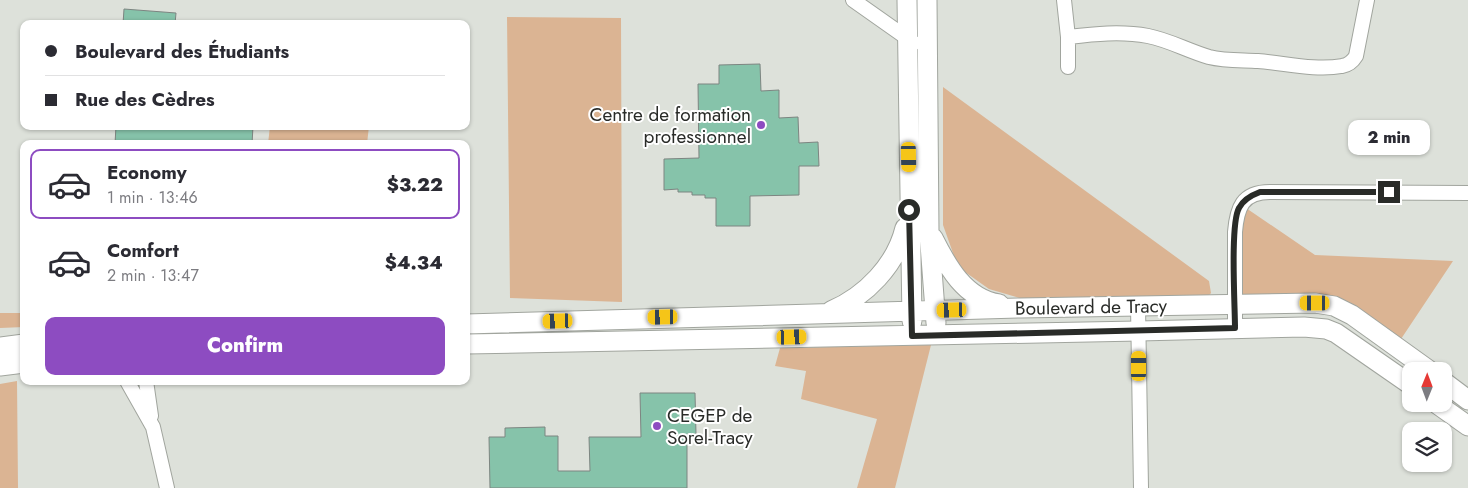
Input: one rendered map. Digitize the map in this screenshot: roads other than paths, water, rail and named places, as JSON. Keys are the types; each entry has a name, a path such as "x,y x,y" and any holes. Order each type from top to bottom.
{"street":[{"path":"853,0 928,52"},
{"path":"907,0 912,336"},
{"path":"1064,0 1068,37 1068,67"},
{"path":"1068,37 1096,34 1139,35 1165,41 1210,57 1241,62 1257,61 1325,67 1343,66 1352,62 1356,56 1367,0"},
{"path":"924,2 928,52 929,231 936,310 936,335"},
{"path":"1235,328 1236,218 1238,210 1251,196 1260,192 1468,193"},
{"path":"827,313 850,301 883,272 899,247 909,210"},
{"path":"929,231 947,264 967,289 994,304 1020,308"},
{"name":"Boulevard de Tracy","path":"470,324 911,310 1315,303 1334,306 1363,321 1418,362"},
{"path":"1138,306 1141,488"},
{"path":"732,316 747,338"},
{"name":"Boulevard de Tracy","path":"470,344 1139,332 1304,326 1326,329 1346,338 1402,378"},
{"path":"0,347 20,344"},
{"path":"0,366 20,364"},
{"path":"129,385 153,426"},
{"path":"147,385 153,426 167,488"},
{"path":"1452,388 1468,400"},
{"path":"1449,412 1467,424"}],"place":[{"name":"Centre de formation professionnel","path":"761,125"},
{"name":"CEGEP de Sorel-Tracy","path":"657,426"}]}
